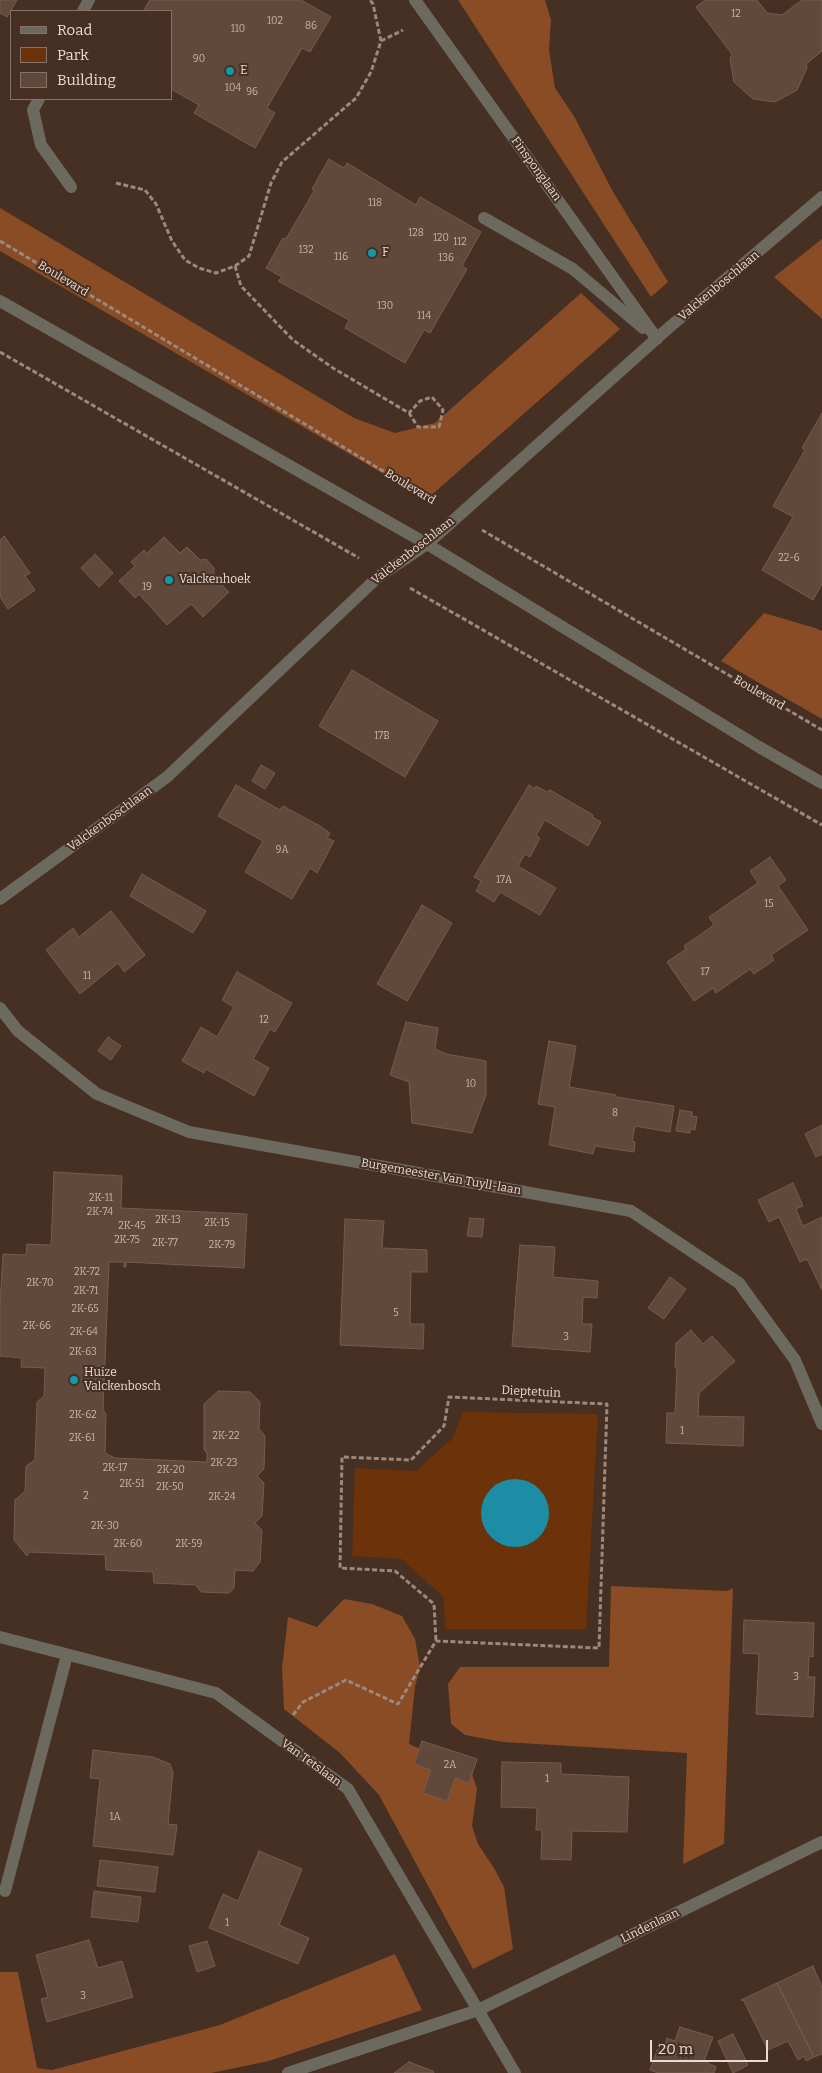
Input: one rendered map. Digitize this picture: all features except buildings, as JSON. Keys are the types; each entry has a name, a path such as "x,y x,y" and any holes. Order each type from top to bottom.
{"street":[{"name":"Finsponglaan","path":"415,0 657,339"},
{"path":"38,100 33,110 41,145 71,187"},
{"name":"Valckenboschlaan","path":"0,899 167,777 378,577 427,544 657,339 822,198"},
{"path":"484,218 573,269 657,339"},
{"path":"0,301 427,544 751,742 822,783"},
{"name":"Burgemeester Van Tuyll-laan","path":"0,1008 18,1031 97,1094 189,1132 631,1211 739,1283 795,1360 822,1424"},
{"name":"Van Tetslaan","path":"0,1637 216,1694 348,1789 515,2073"},
{"path":"5,1891 67,1655"},
{"name":"Lindenlaan","path":"288,2073 478,2010 822,1842"}],"path":[{"path":"116,183 145,190 156,204 172,241 185,260 199,268 216,273 235,266 249,256 272,183 282,162 356,98 371,72 382,41 373,4 370,0"},
{"name":"Boulevard","path":"0,242 458,516 822,730"},
{"path":"235,266 241,286 293,340 333,368 409,413 418,428 439,426 443,410 432,396 420,401 409,413"},
{"name":"Dieptetuin","path":"449,1397 607,1404 599,1648 436,1642 434,1604 395,1571 340,1568 342,1457 412,1460 444,1426 449,1397"},
{"path":"276,1737 303,1702 346,1680 398,1704 436,1642"}],"green space":[{"path":"463,1412 598,1414 586,1629 445,1629 444,1598 402,1559 352,1556 355,1468 416,1471 453,1438","holes":["483,1526 525,1545 513,1547 500,1544 490,1537"]}],"shaded area":[{"path":"458,0 545,0 551,20 549,50 555,88 574,116 612,190 668,282 651,297"},
{"path":"0,208 354,418 395,433 435,423 581,293 620,329 427,499 0,251"},
{"path":"822,239 822,319 774,277"},
{"path":"764,613 822,631 822,719 721,661"},
{"path":"611,1586 727,1591 733,1588 724,1844 683,1864 687,1753 503,1742 465,1735 451,1724 448,1684 460,1667 609,1667"},
{"path":"344,1599 372,1604 402,1616 415,1639 420,1667 415,1687 409,1744 471,1771 477,1789 472,1826 478,1844 504,1887 513,1949 473,1969 379,1795 340,1753 284,1709 282,1668 288,1617 317,1627"},
{"path":"395,1954 422,2010 269,2061 211,2073 0,2073 0,1972 18,1972 37,2068 52,2070 220,2025"}],"water":[{"path":"515,1479 528,1482 539,1489 546,1500 549,1513 546,1526 539,1537 528,1544 515,1547 502,1544 491,1537 484,1526 481,1513 484,1500 491,1489 502,1482"}],"place":[{"name":"E","path":"230,71"},
{"name":"F","path":"372,253"},
{"name":"Valckenhoek","path":"169,580"},
{"name":"Huize Valckenbosch","path":"74,1380"}]}
